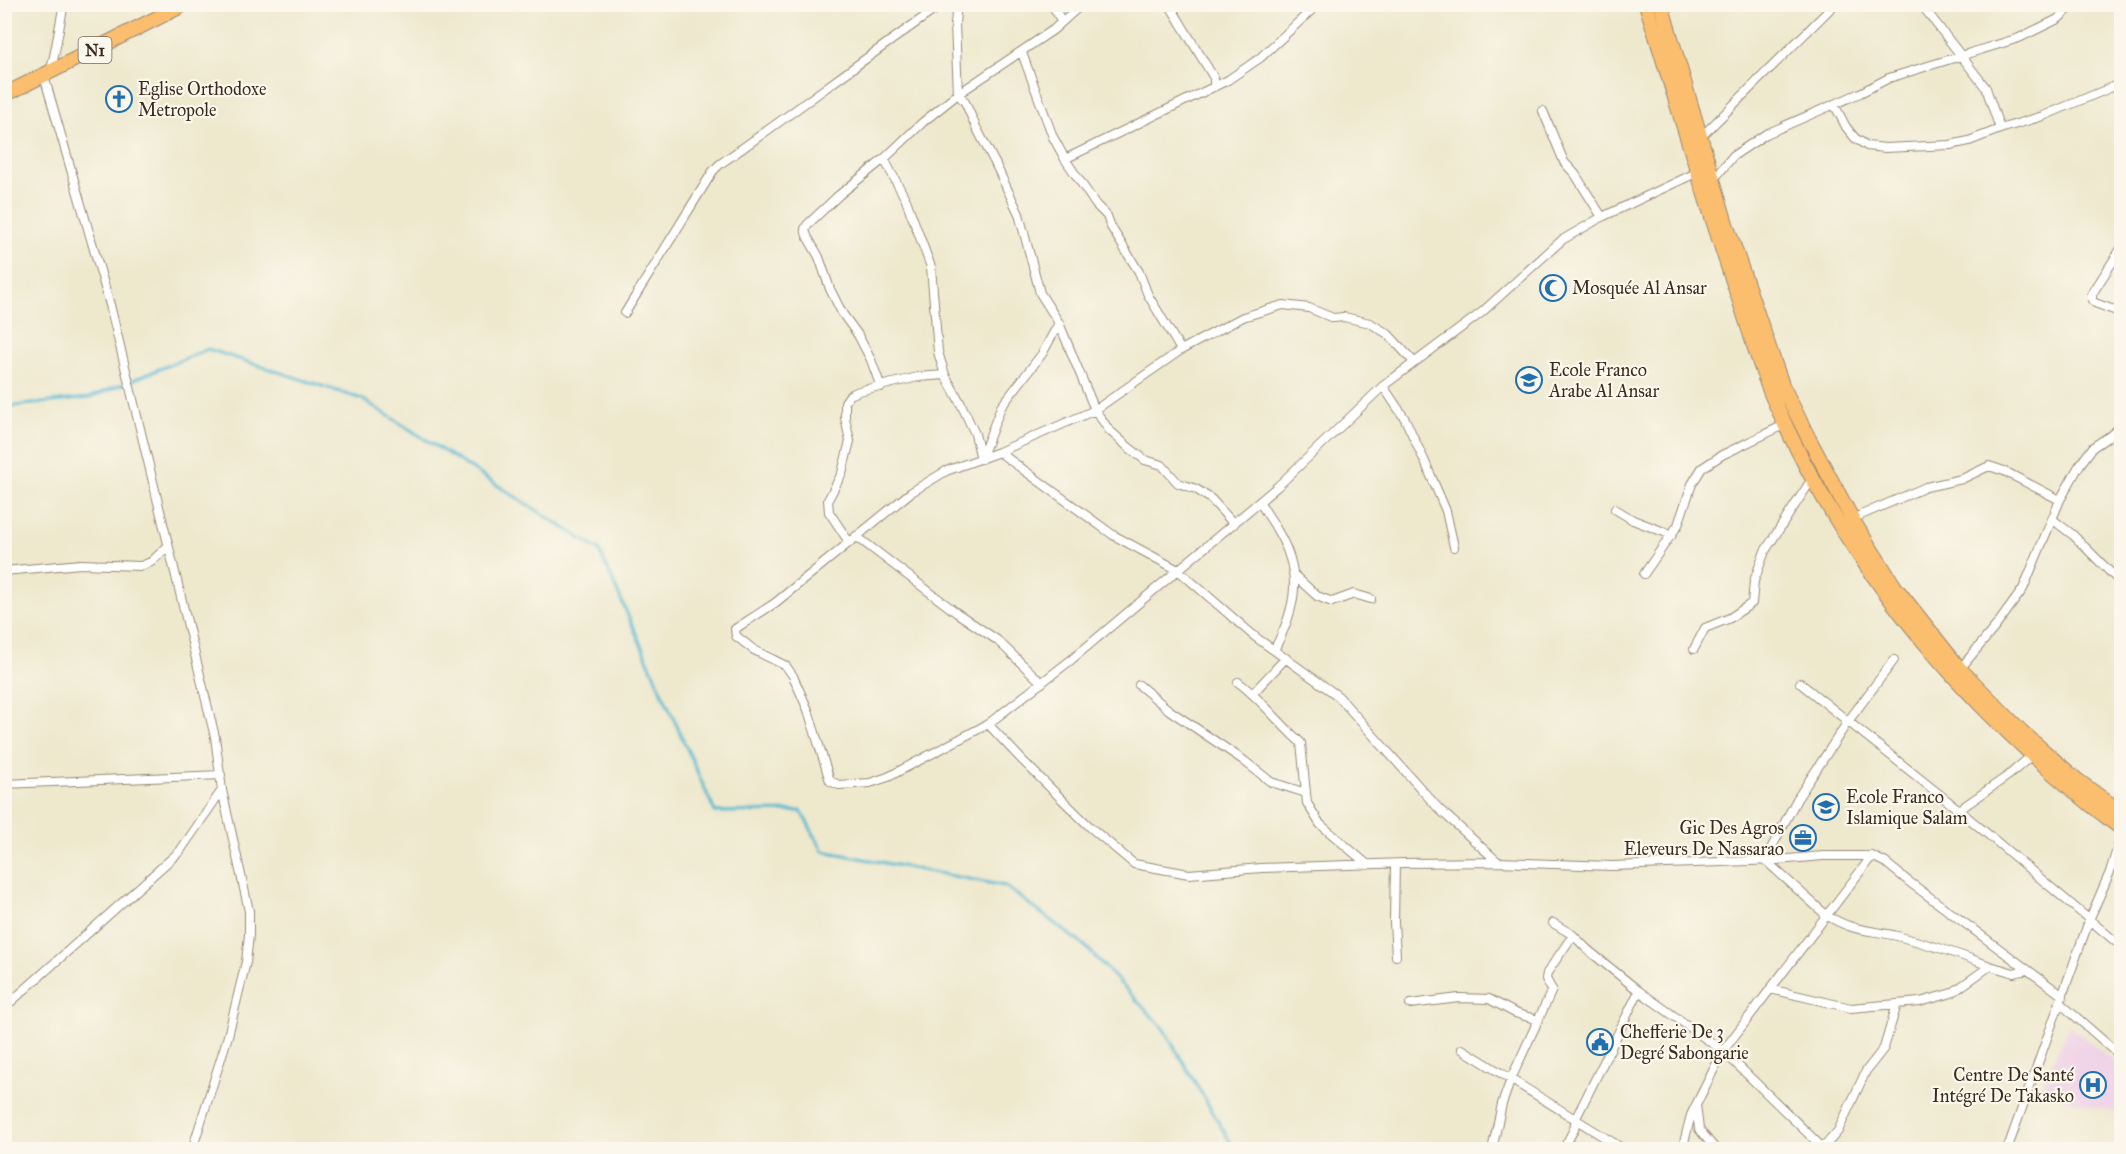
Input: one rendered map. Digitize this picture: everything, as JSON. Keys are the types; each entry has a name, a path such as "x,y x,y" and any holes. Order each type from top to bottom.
{"main road":[{"name":"N1","path":"4,95 185,4"},
{"path":"1646,4 1696,142 1713,180 1782,385 1852,519 1895,587 1960,669 2022,732 2121,813"},
{"path":"1661,4 1696,142 1698,171 1712,221 1771,393 1812,479 1854,548 1902,617 1952,677 2031,756 2121,831"}],"street":[{"path":"64,4 58,29 56,52 47,75 110,305 215,737 222,790 249,911 246,962 228,1036 192,1149"},
{"path":"626,313 713,171 720,164 778,125 870,54 943,4"},
{"path":"957,4 955,23 958,94 965,102 1019,214 1040,293 1059,323 1095,410 1109,429 1127,446 1145,460 1162,465 1178,483 1204,494 1234,524"},
{"path":"1052,4 1062,22"},
{"path":"881,387 871,360 830,289 806,229 807,225 958,94 1022,53 1082,4"},
{"path":"1169,4 1179,25 1214,78 1214,87"},
{"path":"1065,159 1181,100 1214,87 1260,58 1318,4"},
{"path":"1696,142 1835,4"},
{"path":"1921,4 1986,88 2000,129"},
{"path":"1713,180 1733,156 1766,134 1889,78 2019,38 2058,19 2074,4"},
{"path":"1022,53 1053,137 1096,205 1107,216 1180,350"},
{"path":"1834,104 1846,127 1855,138 1867,146 1885,148 1950,145 1969,141 2043,116 2121,83"},
{"path":"1543,111 1564,162 1575,174 1602,216"},
{"path":"884,159 906,200 931,267 938,352 945,375 962,404 975,434 981,459"},
{"path":"1413,362 1388,334 1370,323 1344,317 1333,318 1309,308 1283,305 1243,317 1180,350 1095,410 999,452 946,471 910,493 775,603 738,626 734,632 754,650 786,666 793,676 808,710 830,781 839,785 870,783 888,777 988,724 1042,683 1260,502 1383,386 1481,313 1562,240 1602,216 1698,171"},
{"path":"2121,247 2092,294 2092,300 2121,312"},
{"path":"981,459 1001,407 1042,354 1059,323"},
{"path":"945,375 918,378 850,395 845,402 845,418 850,441 842,473 828,500 829,512 852,539 997,640 1042,683"},
{"path":"1383,386 1405,419 1434,482 1446,511 1454,547"},
{"path":"1644,574 1678,525 1692,484 1702,468 1722,455 1786,424"},
{"path":"1960,669 2023,590 2060,500 2079,466 2093,447 2121,425"},
{"path":"999,452 1113,535 1178,570 1254,636 1338,696 1439,810 1498,862"},
{"path":"1852,519 1926,487 1962,479 1989,466 2004,471 2060,500"},
{"path":"1694,649 1705,628 1730,618 1752,603 1754,581 1765,551 1812,479"},
{"path":"1260,502 1277,530 1294,567 1295,587 1292,607 1284,631 1274,650"},
{"path":"1615,509 1633,520 1672,535"},
{"path":"2052,519 2073,535 2121,584"},
{"path":"4,571 81,564 141,566 151,562 168,546"},
{"path":"1294,576 1317,596 1332,602 1354,594 1371,599"},
{"path":"1253,693 1286,658"},
{"path":"1765,860 1797,799 1849,720 1894,660"},
{"path":"1238,682 1253,693 1301,743 1307,803 1320,824 1368,865"},
{"path":"1800,683 1959,810 2090,918 2121,947"},
{"path":"1139,685 1169,710 1243,760 1271,782 1306,793"},
{"path":"988,724 1090,827 1134,864 1189,874 1262,868 1395,864 1498,862 1612,866 1823,856 1872,856 1886,863 2027,970 2121,1057"},
{"path":"1959,810 2009,775 2031,756"},
{"path":"4,784 221,775"},
{"path":"4,1008 180,851 195,833 222,790"},
{"path":"2007,1149 2090,918 2110,872 2121,831"},
{"path":"1682,1149 1695,1105 1723,1051 1872,856"},
{"path":"1765,860 1826,915 1857,930 1895,936 1947,949 2014,973 2027,970"},
{"path":"1395,864 1396,956"},
{"path":"1553,923 1573,935 1639,991 1723,1051 1824,1148 1838,1131 1866,1071 1884,1048 1897,1004"},
{"path":"1492,1149 1502,1104 1511,1079 1552,990 1546,979 1547,973 1573,935"},
{"path":"1770,989 1851,1008 1920,1002 1952,993 1990,966"},
{"path":"1563,1149 1639,991"},
{"path":"1410,1004 1459,998 1489,999 1515,1013 1538,1020"},
{"path":"1462,1049 1625,1149"},
{"path":"1695,1105 1700,1129 1716,1149"},
{"path":"1686,1131 1700,1129"}],"shaded area":[{"path":"2069,1026 2121,1066 2121,1114 2039,1092"}],"waterway":[{"path":"4,407 89,398 208,349 362,399 599,550 715,812 801,811 823,851 1005,886 1086,947 1163,1028 1235,1150"}],"place":[{"name":"Eglise Orthodoxe Metropole","path":"119,99"},
{"name":"Mosquée Al Ansar","path":"1553,288"},
{"name":"Ecole Franco Arabe Al Ansar","path":"1529,380"},
{"name":"Ecole Franco Islamique Salam","path":"1826,807"},
{"name":"Gic Des Agros Eleveurs De Nassarao","path":"1803,838"},
{"name":"Chefferie De 3 Degré Sabongarie","path":"1600,1042"},
{"name":"Centre De Santé Intégré De Takasko","path":"2093,1085"}]}
